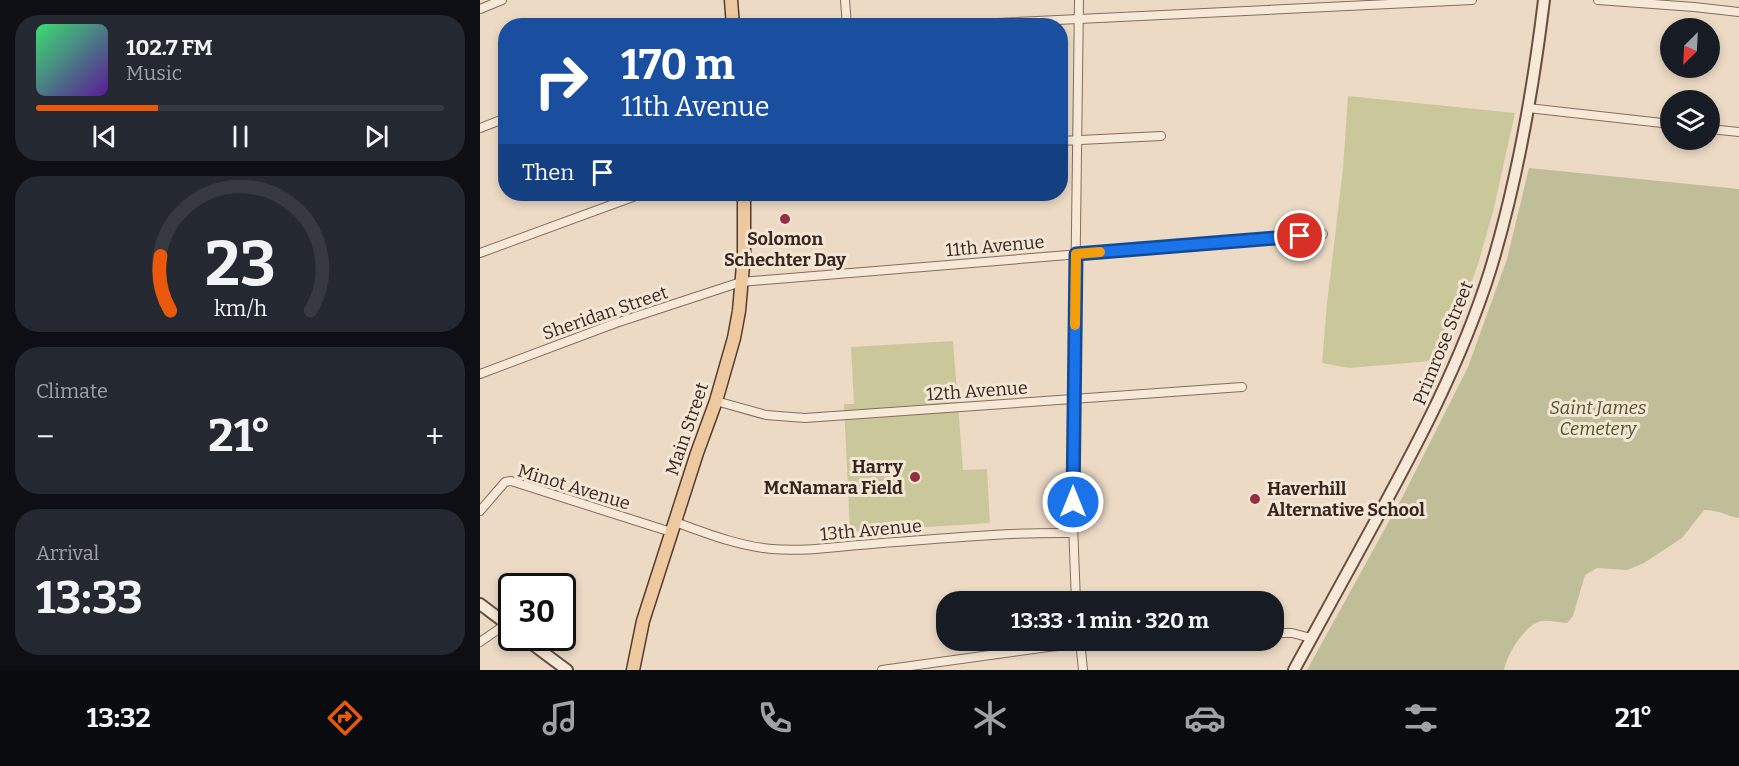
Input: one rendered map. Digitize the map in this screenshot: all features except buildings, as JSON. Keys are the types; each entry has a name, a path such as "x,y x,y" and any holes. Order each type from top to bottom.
{"main road":[{"path":"731,0 732,18"},
{"name":"Primrose Street","path":"1294,670 1406,465 1452,370 1490,271 1516,171 1544,0"},
{"name":"Main Street","path":"633,670 643,621 716,401 734,338 741,282 744,201"},
{"path":"480,604 498,618"},
{"path":"541,651 567,670"}],"street":[{"path":"480,9 502,0"},
{"path":"845,0 846,18"},
{"path":"1076,591 1073,533 1079,0"},
{"path":"1068,20 1472,0"},
{"path":"1598,0 1739,12"},
{"path":"1528,108 1660,123"},
{"path":"480,128 498,121"},
{"path":"1720,130 1739,132"},
{"path":"1068,141 1161,136"},
{"path":"480,253 622,201"},
{"name":"11th Avenue","path":"741,282 1323,234"},
{"name":"Sheridan Street","path":"480,374 616,323 741,282"},
{"name":"12th Avenue","path":"716,401 766,415 805,418 1242,387"},
{"name":"Minot Avenue","path":"480,511 505,482 512,480 673,527"},
{"name":"13th Avenue","path":"673,527 737,543 788,550 815,550 1027,533 1073,533"},
{"path":"480,642 498,632"},
{"path":"1284,633 1311,638"},
{"path":"882,670 1019,651"},
{"path":"1081,651 1083,670"}],"shaded area":[{"path":"1348,96 1515,113 1493,212 1478,264 1443,360 1349,368 1322,363 1343,169"},
{"path":"953,341 963,470 987,469 990,523 850,532 844,404 854,404 851,347"}],"green space":[{"name":"Saint James Cemetery","path":"1529,168 1739,189 1739,518 1704,510 1682,538 1644,563 1627,570 1597,568 1585,575 1573,616 1567,623 1542,621 1529,628 1513,648 1504,670 1307,670 1403,496 1468,367 1507,259"}],"slow traffic":[{"path":"1075,325 1076,254 1100,252"}],"place":[{"name":"Solomon Schechter Day","path":"785,219"},
{"name":"Harry McNamara Field","path":"915,477"},
{"name":"Haverhill Alternative School","path":"1255,499"}],"route":[{"path":"1073,502 1076,254 1300,236"}]}
